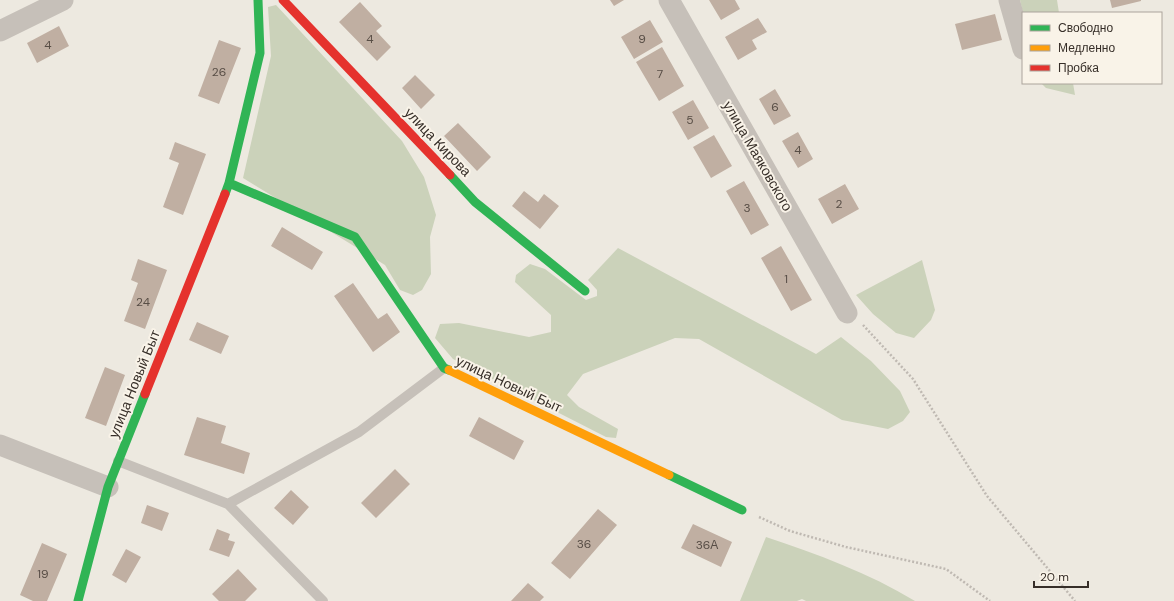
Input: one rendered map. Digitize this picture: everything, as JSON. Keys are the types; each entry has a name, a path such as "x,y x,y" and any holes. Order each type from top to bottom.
{"street":[{"path":"0,31 63,0"},
{"name":"улица Новый Быт","path":"78,601 108,487 229,183 260,53 258,0"},
{"name":"улица Кирова","path":"283,0 475,202 585,291"},
{"name":"улица Маяковского","path":"669,0 848,313"},
{"path":"1010,0 1022,45"},
{"name":"улица Новый Быт","path":"229,183 355,237 444,368 742,510"},
{"path":"0,445 108,487"}],"lane":[{"path":"228,504 359,432 444,368"},
{"path":"118,461 228,504 323,601"}],"path":[{"path":"848,313 863,325 913,379 987,496 1075,601"},
{"path":"742,510 790,532 846,547 946,569 990,601"}],"green space":[{"path":"1020,0 1057,0 1059,12 1023,12"},
{"path":"276,5 402,141 424,177 436,215 430,237 431,274 422,290 413,295 400,290 385,265 243,178 271,56 268,7"},
{"path":"1042,84 1073,84 1075,95 1046,88"},
{"path":"618,248 816,354 841,337 871,361 900,391 910,412 903,421 888,429 842,420 699,339 675,338 583,374 567,395 579,407 618,429 616,438 606,437 453,359 435,338 440,324 459,323 529,337 551,332 551,315 515,282 516,275 530,264 545,269 586,300 597,296 597,290 588,280"},
{"path":"922,260 935,310 931,320 914,338 896,333 873,314 856,295"},
{"path":"766,537 804,550 861,573 915,601 806,601 802,599 797,601 740,601"}],"building":[{"path":"610,0 624,0 614,6"},
{"path":"709,0 735,0 740,9 721,20"},
{"path":"1110,0 1141,0 1141,1 1112,8"},
{"path":"360,2 382,26 376,31 391,47 377,61 339,22"},
{"path":"995,14 1002,40 962,50 955,24"},
{"path":"758,18 767,32 752,40 757,49 738,60 725,37"},
{"path":"650,20 663,42 634,59 621,37"},
{"path":"59,26 69,46 37,63 27,43"},
{"path":"219,40 241,48 219,104 198,96"},
{"path":"662,47 684,86 659,101 636,62"},
{"path":"415,75 435,95 421,109 402,88"},
{"path":"775,89 791,116 774,125 759,99"},
{"path":"693,100 709,128 688,140 672,112"},
{"path":"458,123 491,157 477,171 444,136"},
{"path":"798,132 813,159 798,168 782,141"},
{"path":"714,135 732,166 711,178 693,147"},
{"path":"175,142 206,154 183,215 163,207 179,163 169,159"},
{"path":"744,181 769,225 751,235 726,191"},
{"path":"845,184 859,209 832,224 818,199"},
{"path":"524,191 538,202 544,194 559,206 540,229 512,206"},
{"path":"282,227 323,252 312,270 271,246"},
{"path":"781,246 812,300 791,311 761,258"},
{"path":"138,259 167,270 145,329 124,321 138,283 131,280"},
{"path":"353,283 378,319 387,313 400,332 373,352 334,296"},
{"path":"197,322 229,336 221,354 189,340"},
{"path":"105,367 125,375 106,426 85,418"},
{"path":"197,417 226,426 221,443 250,453 244,474 184,455"},
{"path":"479,417 524,441 514,460 469,436"},
{"path":"395,469 410,484 376,518 361,503"},
{"path":"291,490 309,507 293,525 274,508"},
{"path":"147,505 169,513 162,531 141,523"},
{"path":"598,509 617,525 570,579 551,563"},
{"path":"693,524 732,542 721,567 681,548"},
{"path":"217,529 230,534 228,540 235,542 229,557 209,550"},
{"path":"42,543 67,554 47,601 33,601 20,595"},
{"path":"126,549 141,557 126,583 112,575"},
{"path":"238,569 257,589 245,601 219,601 212,594"},
{"path":"528,583 544,597 540,601 511,601"}],"traffic: fast":[{"path":"225,194 229,183 260,53 258,0"},
{"path":"450,175 475,202 585,291"},
{"path":"229,183 355,237 444,368 449,370"},
{"path":"78,601 108,487 145,394"},
{"path":"669,475 742,510"}],"traffic: slow":[{"path":"449,370 669,475"}],"traffic: jam":[{"path":"283,0 450,175"},
{"path":"145,394 225,194"}]}
